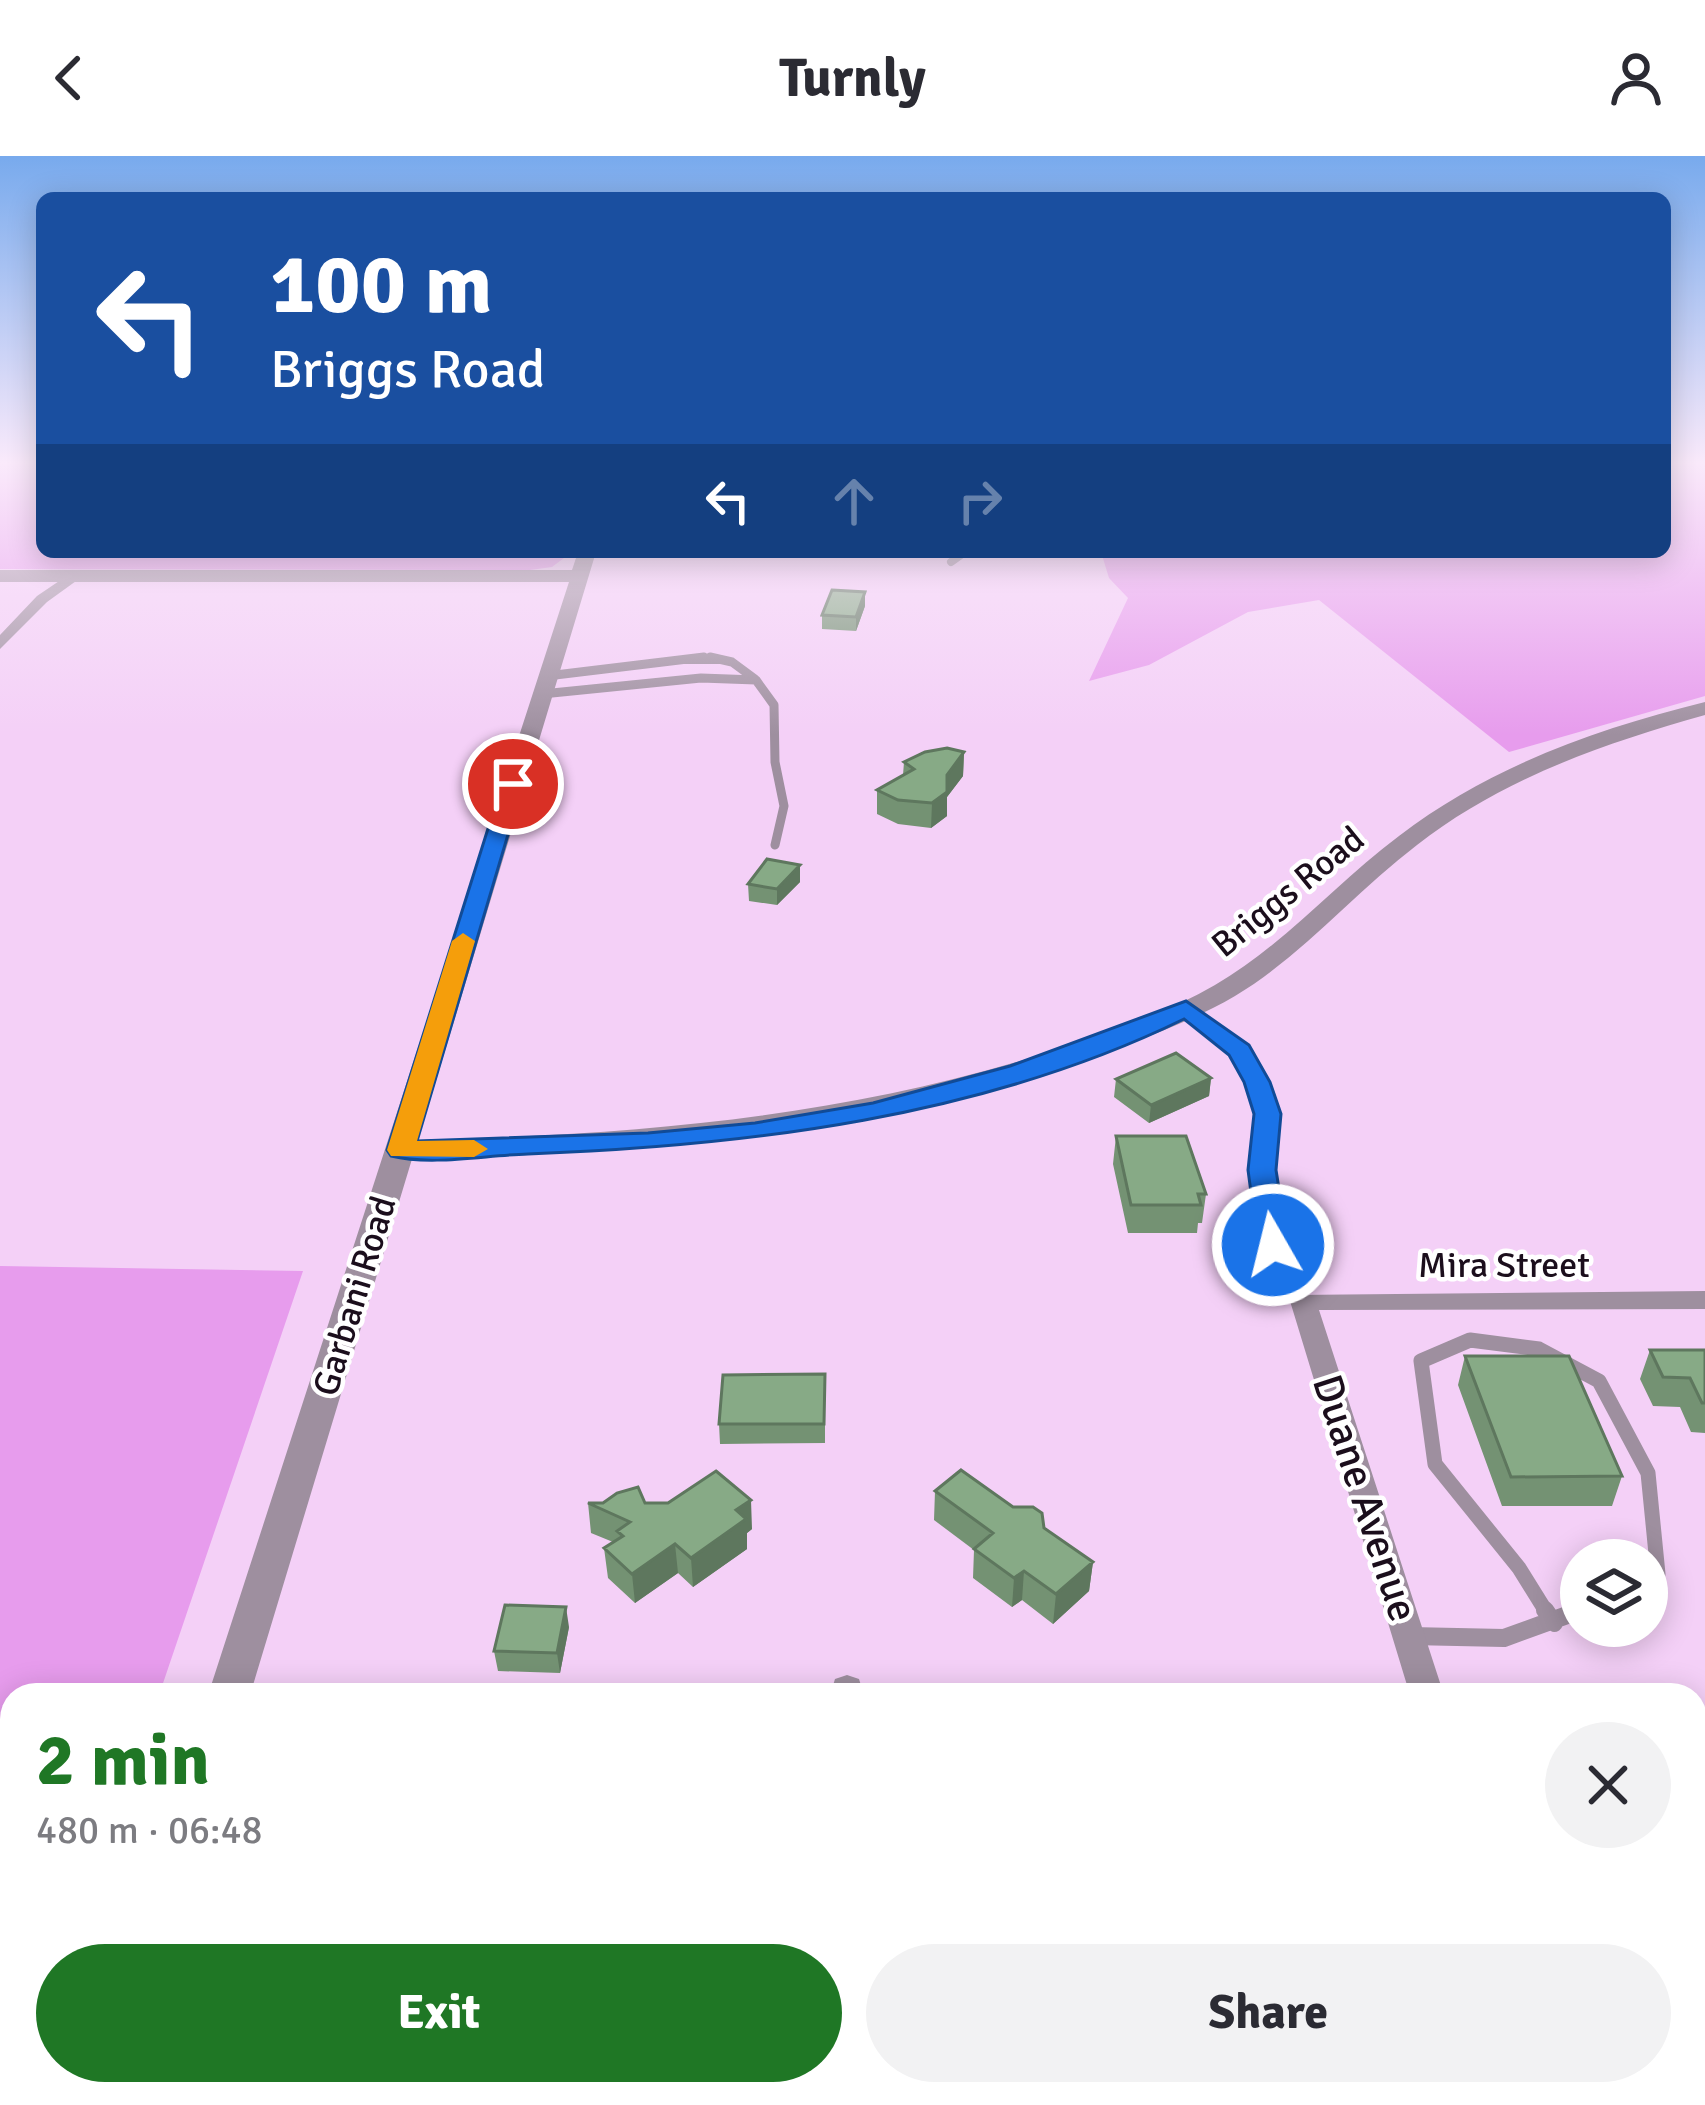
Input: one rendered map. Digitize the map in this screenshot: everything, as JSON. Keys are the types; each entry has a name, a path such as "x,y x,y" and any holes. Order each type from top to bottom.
{"street":[{"path":"0,576 583,564"},
{"name":"Garbani Road","path":"233,1683 583,564"},
{"path":"0,644 42,599 76,576"},
{"name":"Briggs Road","path":"401,1150 755,1131 875,1110 1000,1078 1148,1027 1225,989 1279,953 1406,841 1498,781 1586,742 1705,708"},
{"name":"Mira Street","path":"1303,1301 1705,1300"},
{"name":"Duane Avenue","path":"1303,1301 1423,1683"}],"lane":[{"path":"951,562 957,558"},
{"path":"544,685 708,657 732,662 756,680 773,705 784,806 775,844"},
{"path":"544,685 756,680"},
{"path":"1186,1008 1240,1051 1257,1082 1267,1114 1262,1170 1273,1245 1290,1287 1303,1301"},
{"path":"1555,1623 1519,1568 1435,1464 1421,1360 1470,1340 1539,1349 1599,1381 1648,1473 1655,1539"},
{"path":"1408,1636 1504,1637 1560,1620"}],"shaded area":[{"path":"0,553 36,553 36,558 564,558 552,567 530,570 0,569"},
{"path":"1671,553 1705,553 1705,696 1509,752 1319,600 1248,612 1149,665 1089,681 1128,598 1109,578 1103,558 1671,558"},
{"path":"0,1266 303,1271 163,1683 0,1683"}],"building":[{"path":"832,590 865,592 856,617 822,615"},
{"path":"947,748 964,752 947,775 947,792 932,803 898,800 877,790 914,769 904,762"},
{"path":"767,859 800,865 777,889 748,884"},
{"path":"1176,1053 1211,1078 1151,1105 1116,1079"},
{"path":"1116,1136 1186,1136 1206,1194 1198,1194 1201,1205 1131,1205"},
{"path":"1650,1350 1705,1350 1705,1403 1690,1378 1663,1377"},
{"path":"1465,1356 1569,1356 1622,1476 1511,1477"},
{"path":"825,1374 824,1424 719,1424 723,1375"},
{"path":"961,1470 1013,1507 1033,1507 1042,1513 1044,1528 1093,1562 1056,1594 1024,1571 1014,1578 974,1549 993,1533 935,1491"},
{"path":"716,1471 751,1500 736,1510 746,1519 691,1558 675,1544 632,1574 604,1548 623,1536 617,1531 630,1522 588,1503 603,1503 638,1487 645,1503 668,1503"},
{"path":"505,1605 566,1607 557,1653 494,1651"}],"slow traffic":[{"path":"463,941 401,1150 474,1149"}],"route":[{"path":"513,784 401,1150 648,1141 755,1131 875,1110 980,1084 1148,1027 1186,1008 1240,1051 1257,1082 1267,1114 1262,1170 1273,1245"}]}
